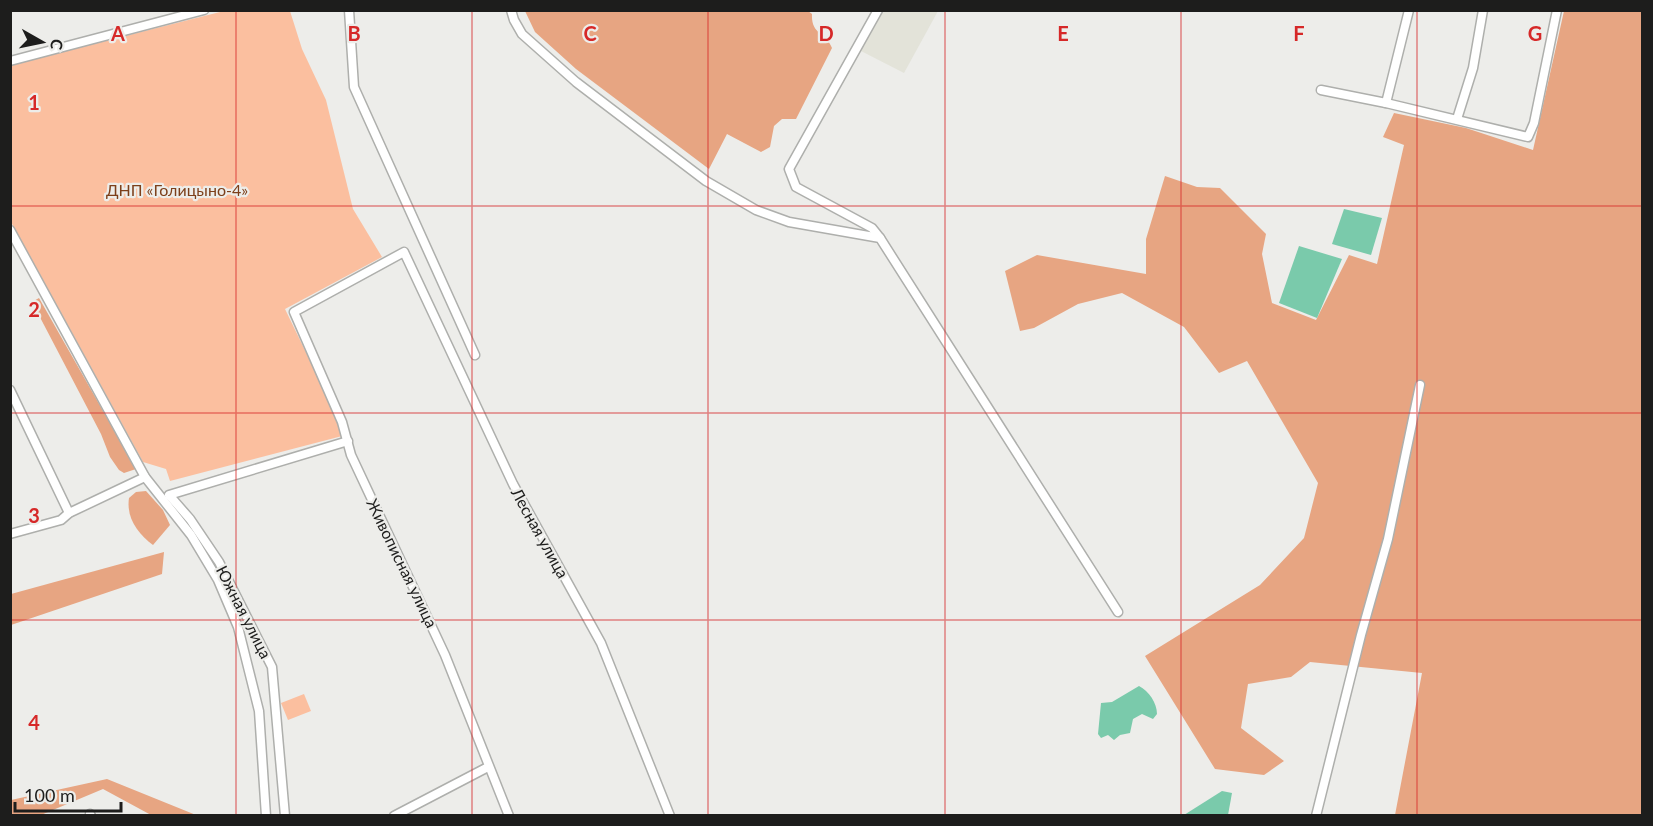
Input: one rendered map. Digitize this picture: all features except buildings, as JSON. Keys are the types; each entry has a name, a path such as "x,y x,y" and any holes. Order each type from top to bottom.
{"street":[{"path":"10,61 204,10"},
{"path":"349,10 354,87 475,355"},
{"path":"512,10 514,20 522,33 576,82 706,181 756,210 789,222 879,238"},
{"path":"878,10 789,169 796,187 872,228 1118,612"},
{"path":"1386,103 1408,10"},
{"path":"1457,119 1473,68 1483,10"},
{"path":"1321,90 1457,119 1528,137 1557,10"},
{"path":"10,230 145,477 191,535 218,580 238,627 259,711 266,816"},
{"name":"Лесная улица","path":"294,312 404,252 513,484 601,643 670,816"},
{"name":"Живописная улица","path":"294,312 342,422 365,487 445,655 509,816"},
{"path":"1316,816 1361,635 1388,539 1420,385"},
{"path":"10,390 69,513"},
{"name":"Южная улица","path":"285,816 272,667 219,562 190,519 170,495 348,441"},
{"path":"10,534 61,520 69,513 145,477"},
{"path":"394,816 488,767"}],"shaded area":[{"path":"884,10 938,11 904,73 861,51"},
{"path":"525,11 808,11 812,14 816,30 826,38 832,48 796,119 782,119 774,126 770,147 761,152 727,134 709,169 576,69 535,32"},
{"path":"1564,11 1642,11 1642,815 1395,815 1422,673 1310,662 1291,677 1248,684 1241,728 1284,761 1264,775 1215,769 1145,656 1260,585 1304,538 1318,483 1247,361 1219,373 1184,327 1122,293 1078,304 1034,328 1020,331 1005,271 1037,255 1146,274 1146,239 1165,176 1197,187 1220,188 1266,234 1262,254 1272,303 1316,320 1349,255 1377,264 1404,145 1383,137 1394,113 1466,128 1533,150"},
{"path":"1344,209 1382,218 1371,255 1332,244"},
{"path":"1299,246 1342,259 1317,318 1279,303"},
{"path":"39,298 136,469 124,473 110,457 101,434 32,302"},
{"path":"146,491 163,510 170,525 153,545 138,531 129,512 129,498 136,492"},
{"path":"164,552 162,574 11,625 11,594"},
{"path":"1139,686 1152,698 1157,714 1153,719 1142,714 1133,719 1130,733 1120,735 1114,740 1108,735 1101,738 1098,734 1101,703 1112,702"},
{"path":"107,779 196,815 151,815 103,789 41,815 11,815 11,800"},
{"path":"1222,791 1232,793 1228,815 1184,815"}],"green space":[{"name":"ДНП «Голицыно-4»","path":"224,11 290,11 302,49 326,100 353,209 382,257 285,309 346,435 170,481 166,469 143,462 11,222 10,65"},
{"path":"304,694 311,711 288,720 281,703"}]}
